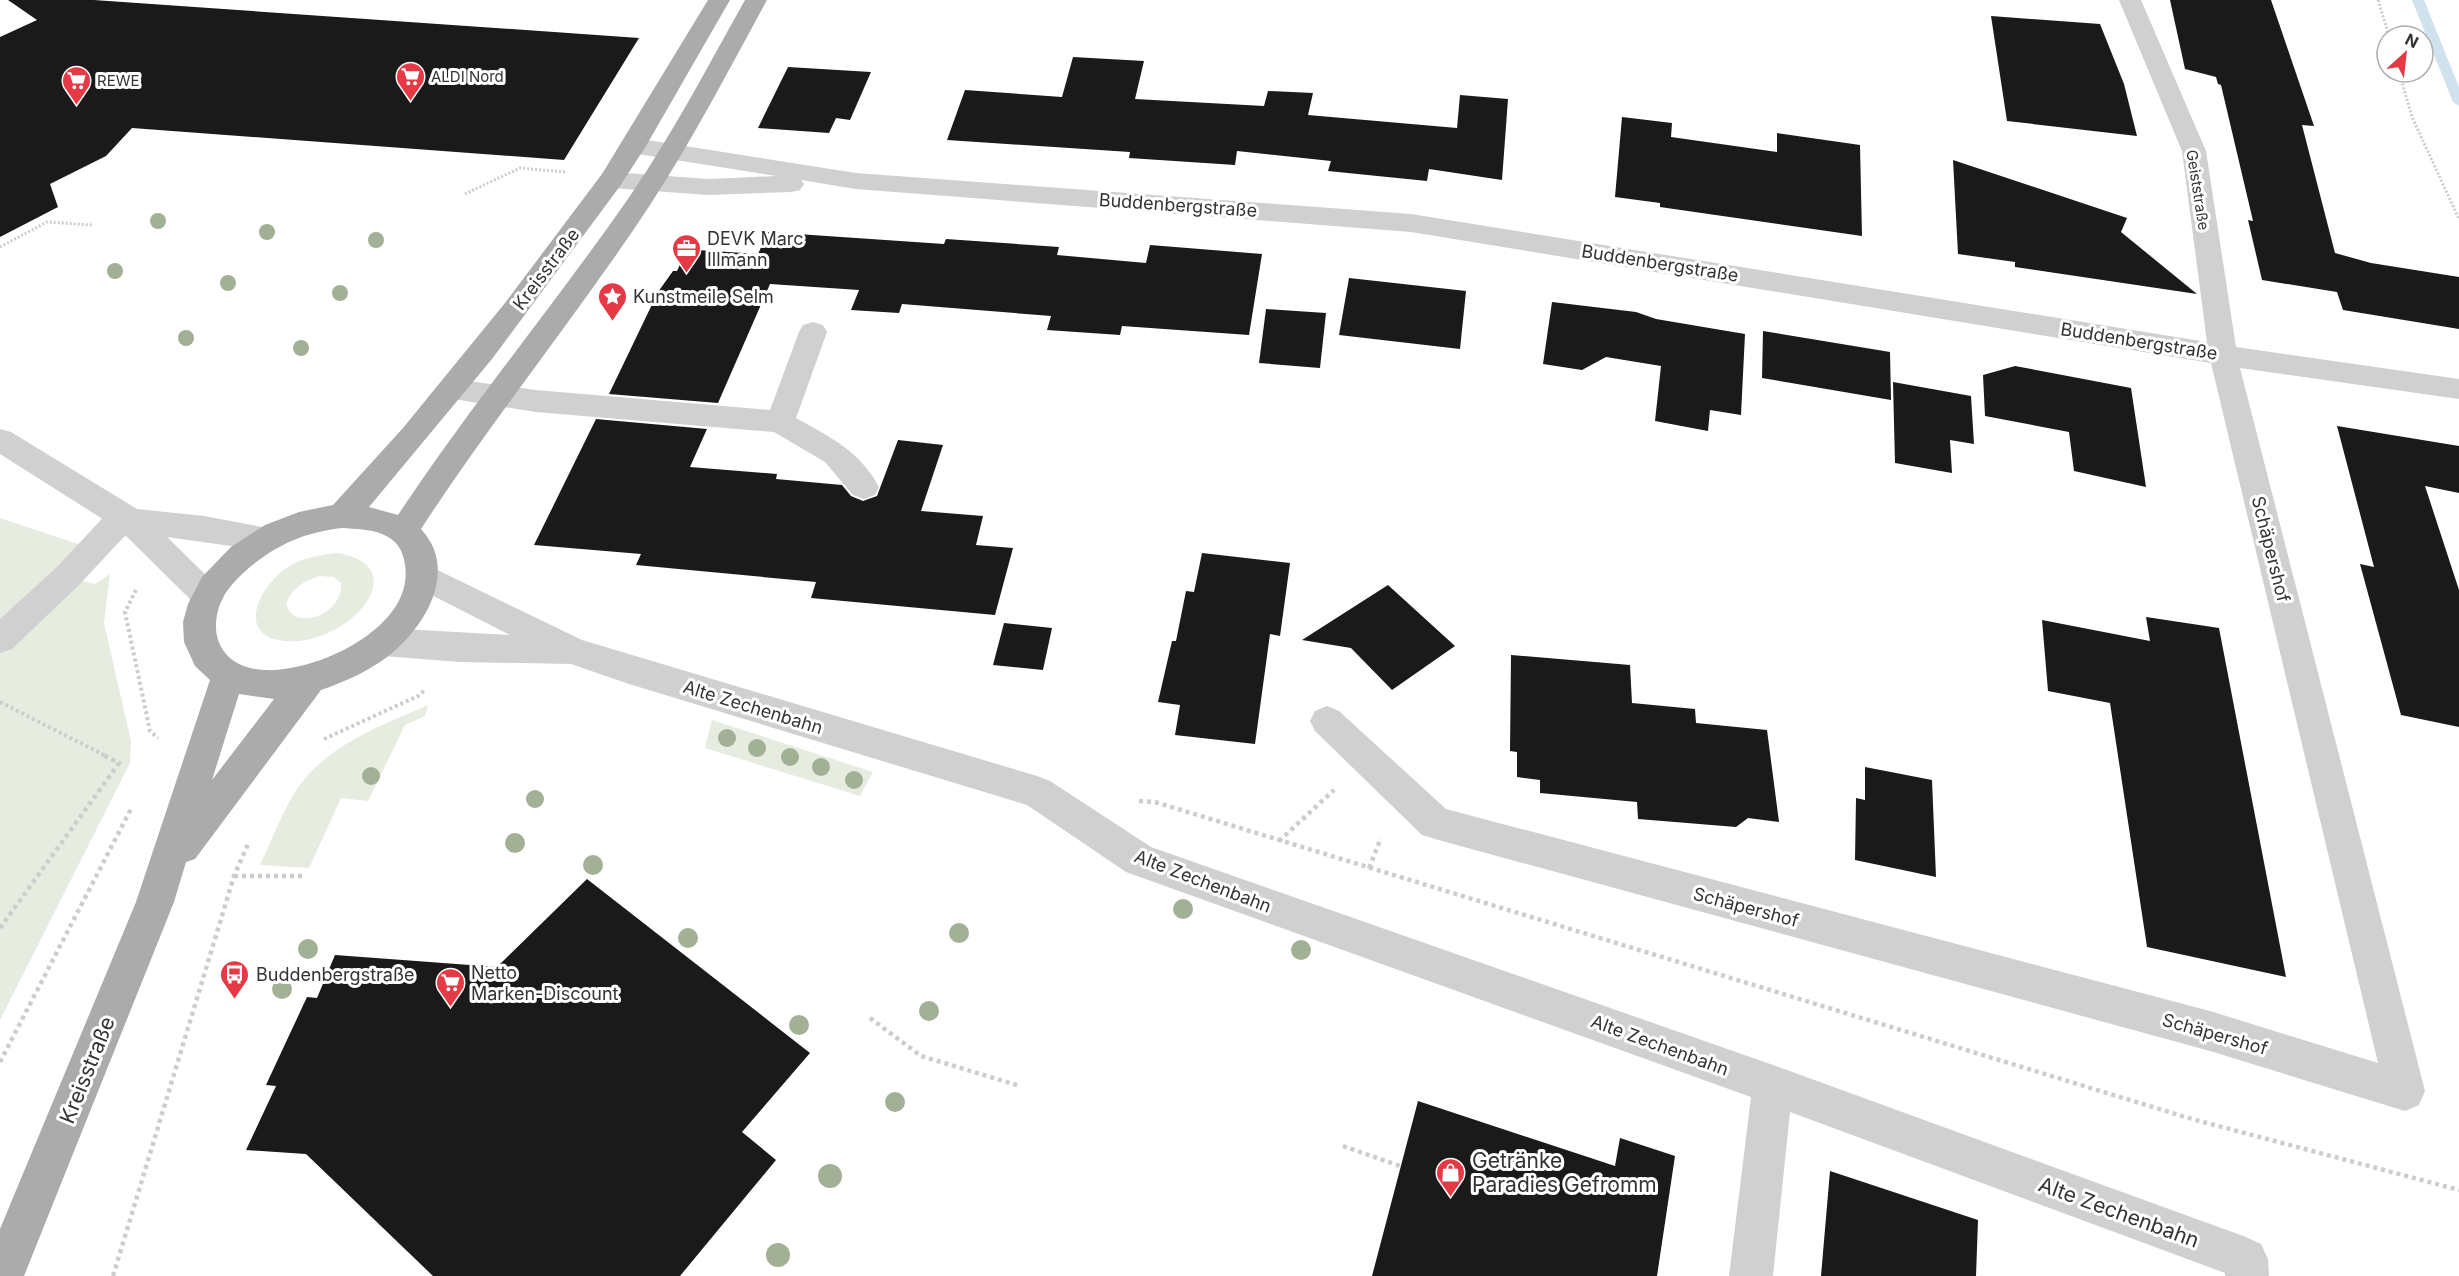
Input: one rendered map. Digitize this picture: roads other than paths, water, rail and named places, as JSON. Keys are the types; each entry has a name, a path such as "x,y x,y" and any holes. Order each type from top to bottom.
{"main road":[{"name":"Kreisstraße","path":"342,516 397,458 453,389 611,180 634,146 719,0"},
{"name":"Kreisstraße","path":"423,576 417,598 403,621 382,642 360,658 309,680 279,684 250,683 228,675 210,661 201,642 200,620 208,597 222,575 267,539 309,521 342,516 377,518 404,530 443,469 553,323 672,151 756,0"},
{"path":"404,530 415,543 421,558 423,576"},
{"name":"Kreisstraße","path":"2,1276 170,862 228,675"},
{"name":"Kreisstraße","path":"170,862 309,680"}],"street":[{"name":"Geiststraße","path":"2130,0 2194,151 2223,355"},
{"name":"Buddenbergstraße","path":"634,146 856,181 1411,223 2223,355 2459,389"},
{"name":"Buddenbergstraße","path":"611,180 709,187 856,181"},
{"path":"780,422 813,332"},
{"name":"Schäpershof","path":"1328,722 1435,824 2210,1032 2405,1091 2223,355"},
{"path":"453,389 536,401 780,422 836,454 864,487"},
{"path":"0,440 127,519 208,597"},
{"path":"127,519 204,528 267,539"},
{"path":"0,639 127,519"},
{"name":"Alte Zechenbahn","path":"423,576 571,650 629,670 1037,792 1139,860 1773,1085 2246,1259 2247,1276"},
{"name":"Alte Zechenbahn","path":"382,642 460,648 571,650"},
{"path":"1751,1276 1773,1085"}],"waterway":[{"path":"2418,0 2459,102"}],"place":[{"name":"ALDI Nord","path":"410,102"},
{"name":"REWE","path":"76,106"},
{"name":"DEVK Marc Illmann","path":"686,274"},
{"name":"Kunstmeile Selm","path":"612,322"},
{"name":"Buddenbergstraße","path":"235,1000"},
{"name":"Netto Marken-Discount","path":"450,1008"},
{"name":"Getränke Paradies Gefromm","path":"1451,1198"}]}
